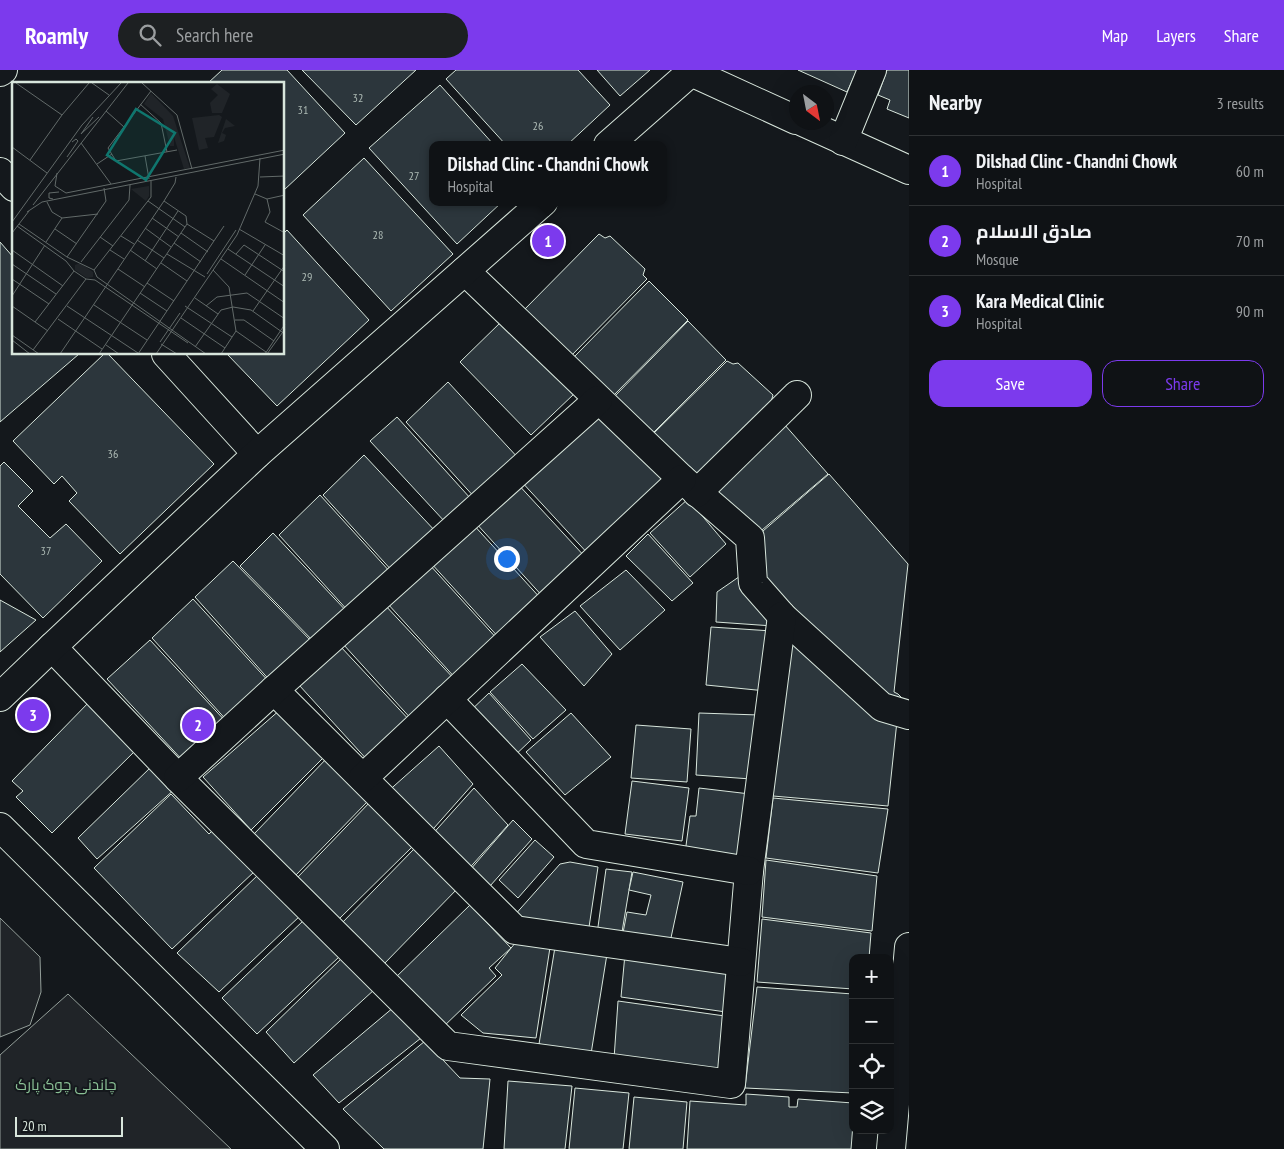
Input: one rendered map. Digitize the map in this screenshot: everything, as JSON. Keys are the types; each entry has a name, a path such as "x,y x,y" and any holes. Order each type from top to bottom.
{"street":[{"path":"843,141 872,70"},
{"path":"613,141 691,72 789,117"},
{"path":"820,130 909,170"},
{"path":"0,172 12,185"},
{"path":"0,697 257,454 538,206"},
{"path":"465,271 689,486 750,538 752,583 782,616 882,707 909,715"},
{"path":"167,355 257,454"},
{"path":"363,778 447,699 689,486 797,395"},
{"path":"178,778 598,400"},
{"path":"52,647 178,778 448,1046 731,1084 749,871 782,616"},
{"path":"274,690 515,930 741,962"},
{"path":"447,699 586,844 749,871"},
{"path":"0,827 325,1149"},
{"path":"891,1149 909,947"}],"green space":[{"path":"0,918 40,957 41,992 30,1025 0,1037"},
{"name":"چاندنی چوک پارک","path":"68,994 231,1149 0,1149 0,1055"}],"building":[{"path":"222,70 287,70 345,133 285,189 285,82 209,82"},
{"path":"302,70 416,70 356,125"},
{"path":"456,70 578,70 610,105 571,141 502,141 446,79"},
{"path":"597,70 650,70 620,96"},
{"path":"798,70 857,70 847,92"},
{"path":"887,70 909,70 909,118 887,109 890,100 878,95"},
{"path":"440,85 490,141 429,141 429,206 498,206 457,244 369,148"},
{"path":"364,158 453,254 391,311 303,215"},
{"path":"287,230 369,320 277,406 228,355 285,355 285,232"},
{"path":"599,234 605,238 610,236 645,269 643,275 647,279 566,361 520,314"},
{"path":"0,242 12,256 12,355 78,355 0,422"},
{"path":"649,281 688,320 612,397 573,358"},
{"path":"503,320 575,393 531,435 460,362"},
{"path":"688,321 726,360 653,433 613,398"},
{"path":"103,355 109,355 214,464 120,554 69,501 77,493 62,476 54,484 13,441"},
{"path":"727,361 733,364 738,363 773,395 771,402 701,480 651,436"},
{"path":"448,382 520,460 477,500 406,422"},
{"path":"598,405 675,478 591,557 519,479"},
{"path":"397,417 471,499 446,523 370,441"},
{"path":"784,424 828,474 762,530 714,489"},
{"path":"364,455 437,533 394,573 323,495"},
{"path":"4,462 33,491 18,506 50,538 66,524 102,561 43,618 0,574 0,466"},
{"path":"829,474 908,564 894,692 902,698 901,703 895,705 759,581 763,531"},
{"path":"515,481 587,559 545,599 474,521"},
{"path":"320,495 392,574 350,613 279,535"},
{"path":"688,499 726,544 690,577 650,533"},
{"path":"471,522 543,601 501,640 430,562"},
{"path":"273,533 350,615 316,644 240,566"},
{"path":"648,534 693,583 672,601 626,556"},
{"path":"233,561 315,645 273,684 195,597"},
{"path":"428,563 500,642 458,681 387,603"},
{"path":"626,570 665,610 620,650 580,606"},
{"path":"746,572 773,626 716,622 717,592"},
{"path":"193,599 272,685 230,724 152,638"},
{"path":"0,600 36,620 0,652"},
{"path":"384,604 457,682 414,722 343,644"},
{"path":"575,611 612,654 584,686 540,637"},
{"path":"711,627 772,631 766,691 706,685"},
{"path":"788,628 897,721 888,806 773,796"},
{"path":"150,640 229,725 186,764 107,679"},
{"path":"340,646 413,724 370,763 299,685"},
{"path":"522,664 566,710 533,739 490,692"},
{"path":"489,693 531,740 509,761 466,715"},
{"path":"92,699 138,748 52,833 16,797 23,791 12,781"},
{"path":"281,709 327,754 251,830 203,777"},
{"path":"571,713 611,757 565,795 526,752"},
{"path":"699,713 759,715 751,779 696,775"},
{"path":"636,725 691,729 687,782 631,778"},
{"path":"439,746 473,784 426,837 385,794"},
{"path":"329,756 369,800 295,876 254,834"},
{"path":"152,766 176,788 97,859 78,838"},
{"path":"632,781 689,788 682,841 625,834"},
{"path":"474,788 508,825 465,873 429,838"},
{"path":"699,788 750,794 748,859 685,853 690,816 696,816"},
{"path":"171,794 209,834 215,828 255,871 172,949 94,868"},
{"path":"773,798 888,809 878,873 766,858"},
{"path":"371,801 413,846 337,921 296,879"},
{"path":"513,820 532,839 490,886 470,870"},
{"path":"535,840 554,857 518,898 499,880"},
{"path":"414,849 460,886 382,966 341,924"},
{"path":"766,860 877,876 872,931 762,917"},
{"path":"570,862 598,867 588,934 513,917 560,864"},
{"path":"606,869 632,872 621,938 597,934"},
{"path":"633,872 683,882 669,947 622,938 627,912 646,915 651,895 629,890"},
{"path":"259,874 300,916 219,992 177,953"},
{"path":"470,905 511,948 489,968 496,976 440,1030 393,980"},
{"path":"762,919 871,933 869,954 849,954 849,989 757,982"},
{"path":"304,920 339,957 257,1034 222,998"},
{"path":"520,937 551,941 536,1038 483,1033 461,1015 502,975 495,968"},
{"path":"555,947 607,954 591,1054 539,1044"},
{"path":"625,954 738,969 733,1013 621,997"},
{"path":"344,956 375,989 294,1063 266,1032"},
{"path":"757,987 849,994 849,1093 745,1088"},
{"path":"618,1001 732,1017 724,1072 614,1059"},
{"path":"394,1007 421,1038 339,1103 313,1075"},
{"path":"425,1041 460,1078 490,1079 483,1149 384,1149 343,1109"},
{"path":"508,1081 572,1086 565,1149 504,1149"},
{"path":"575,1088 629,1093 623,1149 569,1149"},
{"path":"746,1094 789,1097 789,1107 797,1107 798,1099 849,1103 849,1134 852,1134 851,1149 687,1149 690,1101 746,1105"},
{"path":"634,1097 687,1102 683,1149 629,1149"}],"place":[{"name":"Dilshad Clinc - Chandni Chowk","path":"548,241"},
{"name":"Kara Medical Clinic","path":"33,715"},
{"name":"صادق الاسلام","path":"198,725"}]}
